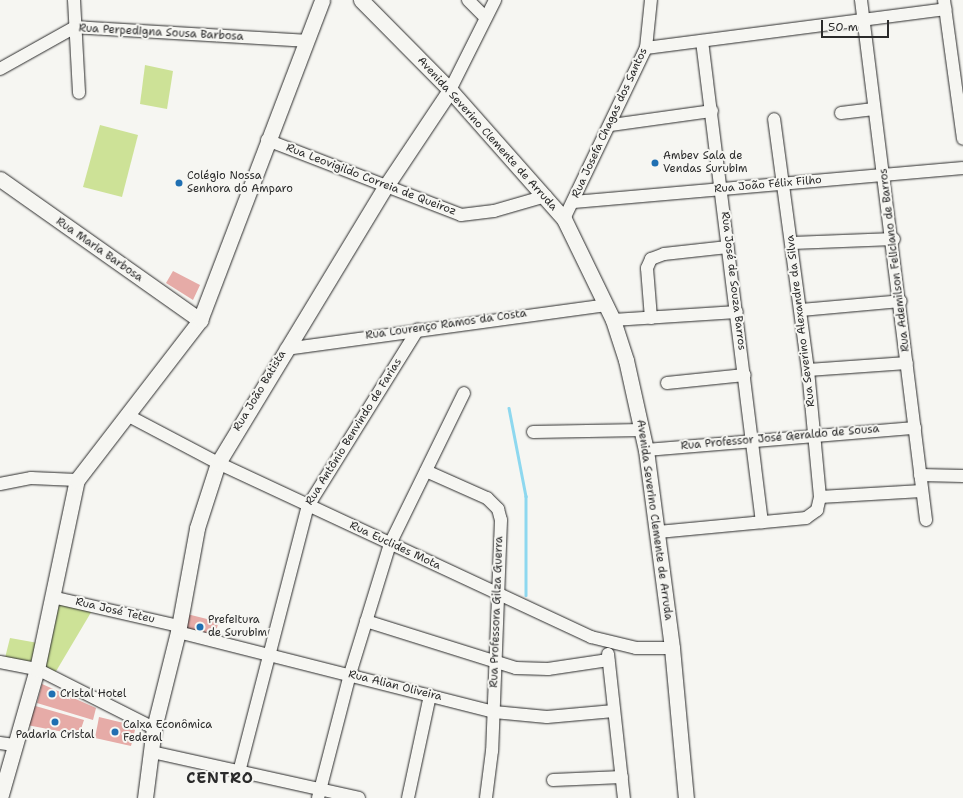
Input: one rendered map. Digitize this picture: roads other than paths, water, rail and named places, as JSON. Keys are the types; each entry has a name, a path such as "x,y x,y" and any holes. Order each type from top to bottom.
{"main road":[{"path":"0,798 7,744 37,669 77,480 200,320 267,140 308,41 322,0"},
{"name":"Avenida Severino Clemente de Arruda","path":"362,0 450,90 546,196 564,219 606,305 626,360 646,450 658,532 672,648 686,798"},
{"name":"Rua João Batista","path":"145,798 154,728 178,629 197,528 218,463 386,186 450,90"},
{"name":"Rua Maria Barbosa","path":"0,179 200,320"}],"street":[{"path":"74,0 79,93"},
{"path":"468,0 486,18"},
{"path":"450,90 495,0"},
{"name":"Rua Josefa Chagas dos Santos","path":"564,219 574,202 646,48 651,0"},
{"name":"Rua Ademilson Feliciano de Barros","path":"861,0 874,109 894,239 926,520"},
{"path":"646,48 863,19 944,4 957,54 963,139"},
{"name":"Rua Perpedigna Sousa Barbosa","path":"0,69 75,27 308,41"},
{"name":"Rua José de Souza Barros","path":"702,41 754,439 762,522"},
{"path":"841,113 874,109"},
{"path":"610,125 712,111"},
{"name":"Rua Severino Alexandre da Silva","path":"762,522 806,518 817,510 820,496 801,310 774,119"},
{"name":"Rua Leovigildo Correia de Queiroz","path":"267,140 461,215 488,213 546,196"},
{"name":"Rua João Félix Filho","path":"574,202 963,168"},
{"path":"792,243 894,239"},
{"path":"651,318 647,268 651,260 664,254 728,247"},
{"path":"801,310 901,301"},
{"name":"Rua Lourenço Ramos da Costa","path":"286,349 418,328 606,305"},
{"path":"612,320 737,312"},
{"name":"Rua Antônio Benvindo de Farias","path":"239,772 308,506 418,328"},
{"path":"808,370 907,363"},
{"path":"667,383 745,375"},
{"path":"319,794 350,674 390,544 464,393"},
{"name":"Rua Euclides Mota","path":"127,415 218,463 308,506 609,644 672,648"},
{"name":"Rua Professor José Geraldo de Sousa","path":"646,450 814,434 915,428"},
{"path":"534,432 642,430"},
{"name":"Rua Professora Gilza Guerra","path":"426,471 487,498 498,510 498,594 494,712 486,798"},
{"path":"920,475 963,476"},
{"path":"0,484 31,478 77,480"},
{"path":"820,496 922,491"},
{"path":"658,532 762,522"},
{"name":"Rua José Teteu","path":"52,597 178,629"},
{"path":"366,621 495,662 530,669 608,660"},
{"name":"Rua Alian Oliveira","path":"178,629 270,656 350,674 494,712 547,717 614,711"},
{"path":"609,644 608,660 624,798"},
{"path":"0,662 37,669 154,728"},
{"path":"408,798 430,695"},
{"path":"152,752 239,772 319,794 359,798"},
{"path":"553,780 622,777"}],"waterway":[{"path":"509,408 526,496 526,595"}],"place":[{"name":"Ambev Sala de Vendas Surubim","path":"655,163"},
{"name":"Colégio Nossa Senhora do Amparo","path":"179,183"},
{"name":"Prefeitura de Surubim","path":"200,627"},
{"name":"Cristal Hotel","path":"52,694"},
{"name":"Padaria Cristal","path":"55,722"},
{"name":"Caixa Econômica Federal","path":"115,732"}],"district":[{"name":"CENTRO","path":"220,779"}]}
